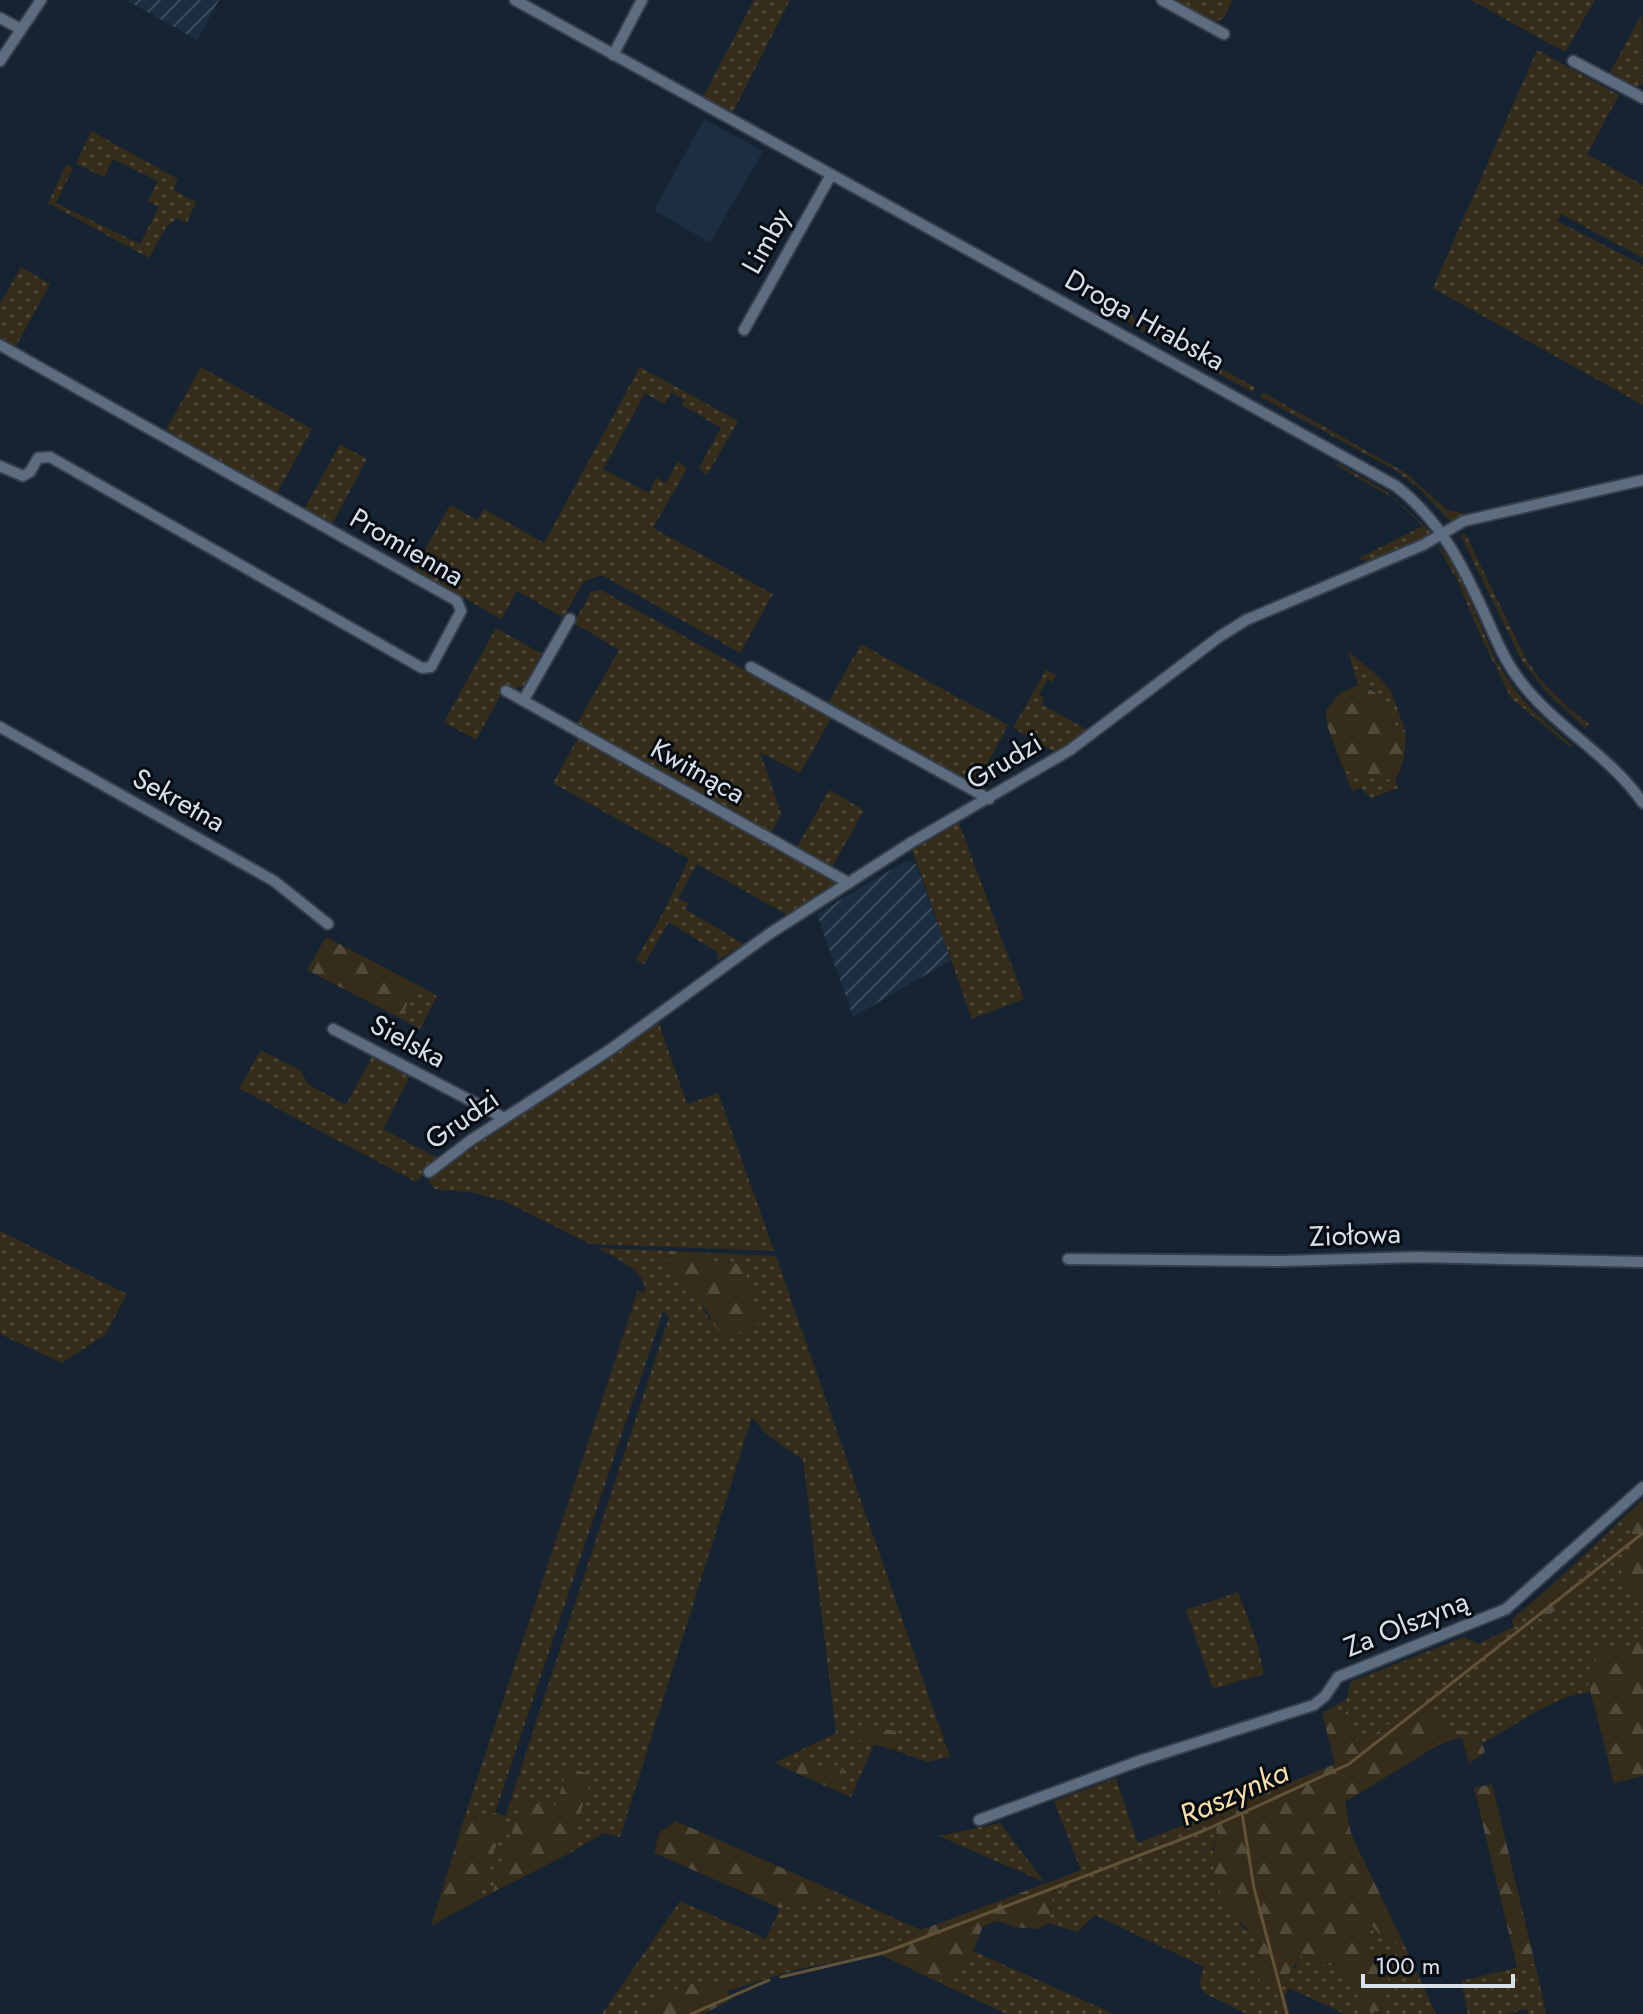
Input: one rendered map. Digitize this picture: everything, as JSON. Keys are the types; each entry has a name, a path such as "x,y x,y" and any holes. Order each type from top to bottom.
{"street":[{"path":"0,61 41,0"},
{"name":"Droga Hrabska","path":"515,0 1373,472 1405,493 1443,533 1469,578 1505,658 1520,681 1545,709 1618,773 1643,803"},
{"path":"613,55 642,0"},
{"path":"1162,0 1224,34"},
{"path":"0,18 21,29"},
{"path":"1573,61 1643,98"},
{"name":"Limby","path":"744,330 831,175"},
{"name":"Promienna","path":"0,345 457,601 461,611 431,667 422,668 50,457 38,458 30,472 23,476 0,466"},
{"name":"Grudzi","path":"429,1172 504,1118 611,1049 762,939 912,842 1070,750 1246,620 1423,545 1468,520 1643,480"},
{"path":"523,701 570,619"},
{"path":"751,667 989,799"},
{"name":"Kwitnąca","path":"506,691 849,883"},
{"name":"Sekretna","path":"0,727 274,881 328,924"},
{"name":"Sielska","path":"333,1029 504,1118"},
{"name":"Ziołowa","path":"1068,1259 1282,1261 1418,1257 1643,1262"},
{"name":"Za Olszyną","path":"979,1820 1139,1761 1314,1705 1325,1696 1338,1677 1506,1609 1643,1487"}],"shaded area":[{"path":"126,0 219,0 197,40"},
{"path":"704,119 763,151 710,243 654,210"},
{"path":"906,861 916,864 951,960 853,1017 817,914"}],"green space":[{"path":"754,0 790,0 732,114 703,97"},
{"path":"1172,0 1232,0 1224,18 1213,23"},
{"path":"1471,0 1595,0 1565,52"},
{"path":"1642,14 1643,85 1629,87 1608,76"},
{"path":"1537,50 1619,95 1587,154 1643,185 1643,258 1561,214 1557,221 1643,265 1643,405 1433,288"},
{"path":"91,131 178,179 173,190 196,202 187,223 177,218 166,227 149,258 48,203 66,165 73,168 56,203 140,244 159,207 148,201 158,181 113,159 104,177 76,164"},
{"path":"21,267 50,284 16,346 0,337 0,304"},
{"path":"1121,301 1137,323 1255,387 1253,392 1133,327 1122,314"},
{"path":"201,367 312,429 277,493 166,430"},
{"path":"640,367 738,421 707,475 699,468 721,428 682,405 684,400 672,392 664,404 645,393 603,469 649,493 656,478 666,483 678,461 687,468 653,528 773,594 740,653 602,575 584,581 563,617 517,591 501,619 414,569 450,505 477,520 484,509 544,543"},
{"path":"1263,392 1406,473 1447,510 1467,514 1452,523 1421,490 1395,470 1261,397"},
{"path":"340,444 367,459 332,524 305,508"},
{"path":"1336,465 1386,491 1430,531 1427,538 1366,562 1359,558 1423,526 1394,499"},
{"path":"1465,533 1524,655 1538,677 1589,724 1586,728 1549,695 1522,661 1461,536"},
{"path":"1437,545 1454,567 1507,679 1532,709 1572,745 1570,747 1511,698 1458,582"},
{"path":"601,590 831,718 800,773 760,752 781,814 771,833 577,724 619,650 574,623 591,592"},
{"path":"496,628 542,654 524,686 514,689 506,685 476,740 444,722"},
{"path":"861,644 1008,725 976,785 828,703"},
{"path":"1348,651 1391,691 1406,733 1399,731 1372,689 1358,685"},
{"path":"1046,670 1056,675 1053,682 1048,679 1039,694 1044,698 1041,704 1089,731 1057,753 1013,728"},
{"path":"1358,685 1380,697 1399,731 1406,733 1403,763 1395,780 1357,776 1343,768 1327,725 1326,710 1340,693"},
{"path":"578,738 834,877 836,887 789,916 697,864 678,898 689,904 685,909 744,944 718,960 717,952 669,922 644,964 636,960 689,859 553,783"},
{"path":"1343,768 1357,776 1395,780 1398,788 1371,798 1361,788 1352,791"},
{"path":"829,790 864,810 832,867 797,847"},
{"path":"959,823 1024,999 972,1019 912,850"},
{"path":"326,937 418,985 400,1018 307,970"},
{"path":"418,985 437,996 420,1029 400,1018"},
{"path":"658,1021 687,1104 718,1093 774,1251 590,1244 504,1201 475,1193 435,1189 429,1183 432,1173 481,1136 570,1082"},
{"path":"261,1050 301,1071 308,1084 346,1105 373,1055 410,1075 383,1129 439,1159 416,1182 239,1088"},
{"path":"0,1231 127,1294 105,1335 62,1363 0,1334"},
{"path":"599,1248 669,1251 667,1258 675,1279 684,1290 697,1296 710,1321 737,1263 707,1261 694,1252 776,1256 950,1757 928,1762 894,1750 902,1736 855,1739 874,1744 851,1797 835,1790 844,1767 828,1771 802,1761 792,1771 774,1763 836,1733 803,1460 765,1433 752,1417 620,1837 604,1833 568,1854 592,1776 568,1767 555,1808 523,1798 493,1892 478,1900 669,1317 663,1311 495,1813 464,1819 638,1290 644,1294 642,1279 636,1272"},
{"path":"669,1251 694,1252 707,1261 737,1263 745,1270 760,1322 742,1332 720,1333 697,1296 684,1290 666,1266"},
{"path":"1643,1499 1643,1605 1633,1596 1621,1573 1632,1545 1631,1532 1624,1517"},
{"path":"1624,1517 1633,1531 1633,1596 1643,1605 1643,1630 1630,1648 1586,1674 1590,1692 1549,1705 1483,1743 1469,1732 1451,1730 1359,1746 1348,1711 1322,1713 1347,1699 1350,1682 1464,1637 1478,1644 1513,1627 1512,1619 1530,1604 1541,1619 1569,1602 1561,1577"},
{"path":"1561,1577 1569,1602 1542,1619 1530,1604"},
{"path":"1238,1592 1257,1643 1264,1674 1213,1689 1186,1610"},
{"path":"1643,1630 1643,1776 1614,1783 1586,1674 1602,1651 1630,1648"},
{"path":"1421,1700 1451,1730 1468,1732 1477,1737 1485,1752 1469,1764 1462,1737 1440,1744 1345,1802 1351,1834 1402,1940 1397,1944 1384,1938 1370,1924 1367,1944 1370,1957 1392,1984 1380,2011 1362,2012 1358,1989 1338,1966 1320,1964 1303,1953 1282,1984 1260,1982 1257,1964 1259,1937 1236,1917 1220,1891 1213,1862 1217,1831 1206,1816 1335,1764 1322,1713 1348,1711 1359,1746"},
{"path":"862,1725 896,1731 902,1735 894,1750 855,1739 856,1727"},
{"path":"802,1761 827,1771 837,1765 844,1768 835,1790 792,1771"},
{"path":"568,1767 592,1775 568,1854 493,1892 523,1798 555,1808"},
{"path":"1116,1778 1138,1843 1206,1816 1217,1831 1212,1850 1241,1926 1259,1937 1257,1964 1295,1968 1302,1953 1320,1964 1337,1966 1358,1989 1392,1984 1369,1957 1367,1943 1370,1923 1396,1943 1402,1940 1436,2014 1345,2014 1289,1988 1285,1996 1290,2014 1247,2014 1206,1994 1199,1985 1204,1967 1095,1915 1077,1932 1048,1923 1053,1894 1084,1878 1054,1801"},
{"path":"1492,1784 1535,1963 1517,1967 1474,1788"},
{"path":"495,1813 506,1816 478,1900 431,1926 464,1819"},
{"path":"676,1821 823,1886 817,1904 780,1908 654,1853 659,1833"},
{"path":"1000,1823 1044,1882 939,1836"},
{"path":"1081,1870 1084,1878 1053,1894 1048,1923 1038,1929 1014,1927 998,1921 983,1926 973,1951 938,1982 877,1953 921,1930"},
{"path":"823,1886 921,1930 877,1953 795,1970 727,1991 723,1984 695,1982 667,1994 642,2014 602,2014 680,1901 766,1939 780,1908 817,1904"},
{"path":"973,1951 1114,2014 1007,2014 938,1982"},
{"path":"1535,1963 1546,2014 1528,2014 1527,2009 1505,2014 1468,2014 1461,1981"},
{"path":"695,1982 723,1984 731,2000 703,2014 642,2014 667,1994"}],"waterway":[{"name":"Raszynka","path":"781,1977 883,1953 1203,1831 1349,1764 1643,1533"},
{"path":"1242,1813 1254,1888 1287,2014"},
{"name":"Raszynka","path":"691,2014 769,1980"}]}
